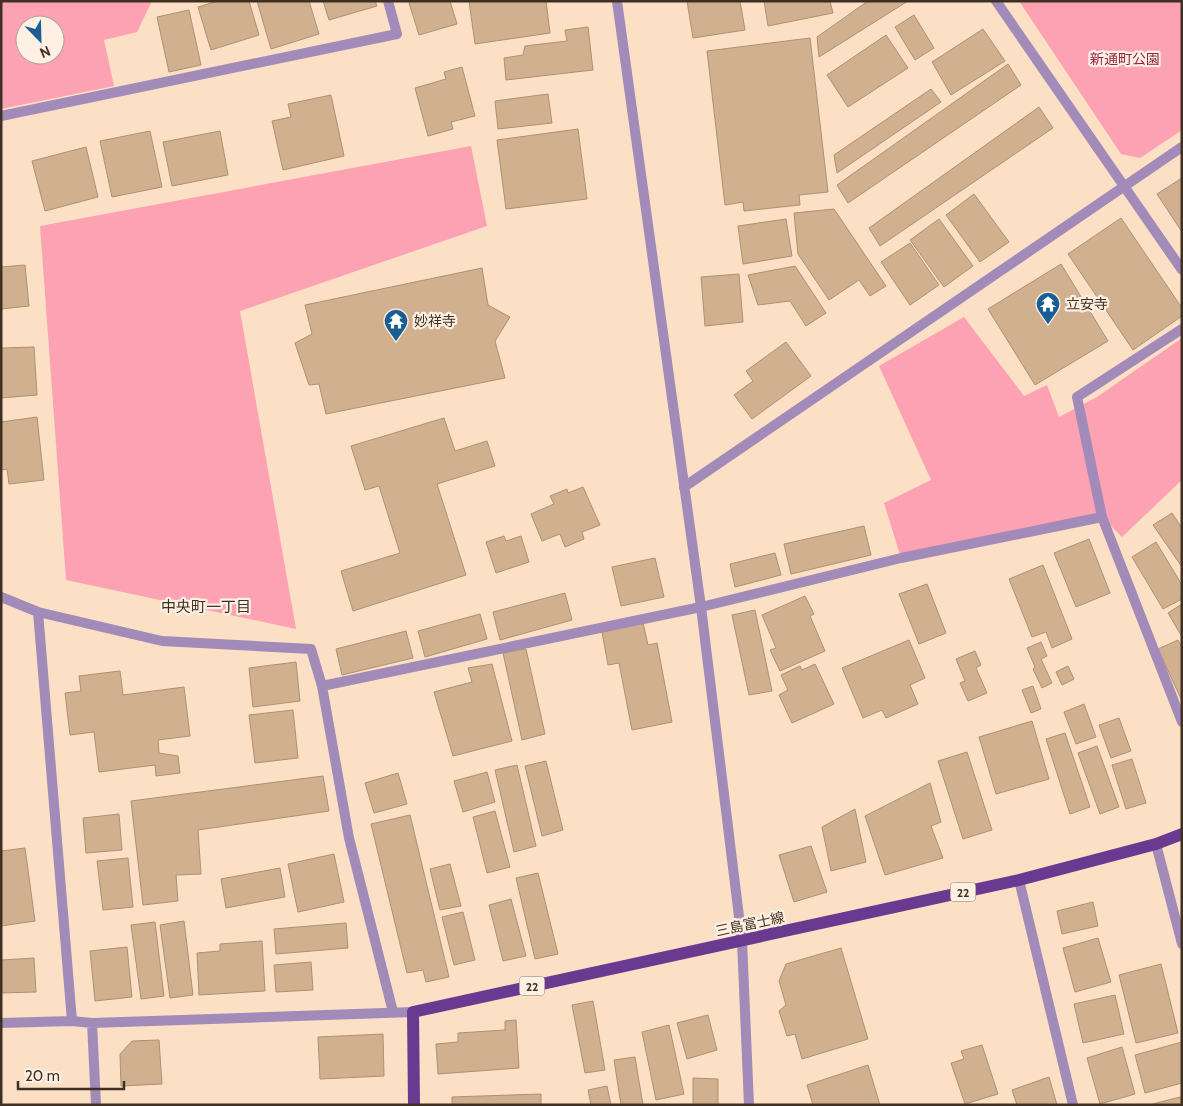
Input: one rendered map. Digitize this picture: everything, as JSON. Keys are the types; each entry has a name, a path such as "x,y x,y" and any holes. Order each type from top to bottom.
{"main road":[{"name":"三島富士線","path":"412,1012 1019,880 1156,844 1182,834"},
{"path":"412,1012 414,1105"}],"street":[{"path":"1,116 396,34 388,1"},
{"path":"617,1 701,607 742,941 750,1105"},
{"path":"996,1 1182,270"},
{"path":"684,487 1182,147"},
{"path":"1182,329 1077,397 1102,517 1182,722"},
{"path":"322,686 701,607 901,558 1102,517"},
{"path":"1,597 38,612 162,641 311,649 322,686 349,838 393,1012"},
{"path":"38,612 72,1020"},
{"path":"1156,844 1182,944"},
{"path":"1019,880 1073,1105"},
{"path":"1,1023 72,1020 92,1023 412,1012"},
{"path":"92,1023 96,1105"}],"green space":[{"path":"1,1 152,1 137,32 104,40 114,86 1,109"},
{"name":"新通町公園","path":"1019,1 1182,1 1182,130 1140,158 1121,154"},
{"path":"471,146 487,226 240,311 296,629 66,580 40,226"},
{"path":"964,317 1024,396 1047,385 1059,417 1097,397 1182,338 1182,480 1122,537 1102,517 901,558 884,503 931,480 879,366"}],"building":[{"path":"218,1 249,1 259,35 211,50 198,7"},
{"path":"257,1 309,1 319,34 271,49"},
{"path":"323,1 375,1 377,6 329,20"},
{"path":"411,1 450,1 457,24 419,35 409,3"},
{"path":"469,1 546,1 550,33 475,44"},
{"path":"687,1 740,1 745,30 693,38"},
{"path":"764,1 830,1 833,13 768,26"},
{"path":"868,1 908,1 819,57 817,37"},
{"path":"189,10 201,65 169,72 157,17"},
{"path":"914,15 934,48 915,60 895,27"},
{"path":"588,27 593,70 506,80 504,58 523,55 525,46 567,41 565,30"},
{"path":"983,29 1005,61 951,95 932,62"},
{"path":"886,35 908,68 848,107 827,75"},
{"path":"810,38 828,192 799,195 800,205 744,211 743,202 725,205 707,51"},
{"path":"1008,64 1021,85 848,203 837,185"},
{"path":"462,67 475,116 451,122 453,129 428,136 415,88 446,79 444,72"},
{"path":"931,89 941,102 837,173 834,155"},
{"path":"548,94 552,123 498,129 495,101"},
{"path":"331,95 344,156 283,170 272,121 291,117 288,104"},
{"path":"1039,107 1053,128 880,246 869,228"},
{"path":"578,129 587,199 506,209 497,140"},
{"path":"150,131 162,187 112,197 100,141"},
{"path":"220,131 228,175 172,186 163,142"},
{"path":"86,147 98,197 45,211 32,161"},
{"path":"1182,178 1182,232 1157,194"},
{"path":"974,194 1009,242 980,262 946,215"},
{"path":"834,209 886,286 870,296 859,280 829,300 798,254 794,213"},
{"path":"1121,218 1182,308 1182,316 1133,350 1068,254"},
{"path":"786,219 792,256 743,264 738,226"},
{"path":"939,219 973,266 944,287 910,240"},
{"path":"910,243 939,285 910,305 881,262"},
{"name":"立安寺","path":"1061,264 1108,341 1035,385 988,309"},
{"path":"25,265 29,306 1,309 1,267"},
{"path":"795,266 826,313 806,326 790,301 758,305 748,275"},
{"name":"妙祥寺","path":"482,268 488,305 510,317 495,341 505,378 326,414 319,384 309,385 295,343 312,334 305,305"},
{"path":"739,274 743,322 705,326 701,277"},
{"path":"786,342 811,376 752,419 734,395 753,381 746,371"},
{"path":"34,347 37,395 1,398 1,348"},
{"path":"37,417 44,480 9,484 7,469 1,470 1,422"},
{"path":"444,418 455,451 487,441 495,466 437,484 466,575 353,611 341,571 400,553 379,486 365,490 351,446"},
{"path":"583,487 600,525 582,532 584,539 565,547 560,534 542,541 531,514 554,504 550,496 567,489 568,493"},
{"path":"1172,513 1182,528 1182,567 1153,525"},
{"path":"864,526 871,555 791,574 784,544"},
{"path":"504,536 506,541 521,536 529,562 496,573 486,542"},
{"path":"1089,539 1110,593 1076,607 1054,553"},
{"path":"1156,542 1182,585 1182,599 1163,609 1132,557"},
{"path":"775,553 781,575 735,587 730,564"},
{"path":"655,558 664,597 621,606 612,567"},
{"path":"1043,565 1072,639 1052,648 1046,632 1032,637 1009,579"},
{"path":"927,584 946,633 919,644 899,594"},
{"path":"565,593 572,620 500,640 493,612"},
{"path":"805,596 814,614 810,616 825,651 780,671 770,650 776,648 762,615"},
{"path":"1182,604 1182,637 1168,613"},
{"path":"755,610 772,691 749,695 732,615"},
{"path":"480,614 487,639 425,657 418,631"},
{"path":"643,623 648,645 657,643 672,722 632,730 619,663 608,665 602,632"},
{"path":"406,631 413,658 342,675 336,649"},
{"path":"909,640 925,678 910,685 918,704 886,718 882,710 863,718 842,668"},
{"path":"1178,640 1182,647 1182,701 1158,649"},
{"path":"1041,642 1047,656 1041,659 1052,683 1042,688 1033,669 1035,667 1027,648"},
{"path":"526,649 545,734 522,740 503,653"},
{"path":"975,651 981,665 976,668 987,693 968,701 960,683 965,681 956,659"},
{"path":"296,662 300,701 253,707 249,668"},
{"path":"492,664 512,741 453,756 434,692 472,682 468,668"},
{"path":"815,664 834,704 792,723 779,695 788,690 781,675 800,666 802,670"},
{"path":"1068,666 1074,679 1062,685 1056,672"},
{"path":"120,671 123,695 184,687 190,736 158,740 159,753 178,756 180,773 156,776 155,765 99,772 94,732 70,735 65,693 81,691 79,676"},
{"path":"1033,686 1041,709 1031,713 1022,690"},
{"path":"1084,704 1096,737 1076,744 1064,712"},
{"path":"293,710 298,758 255,763 249,715"},
{"path":"1119,718 1131,751 1111,758 1099,725"},
{"path":"1032,721 1049,779 996,794 979,737"},
{"path":"1065,733 1090,807 1070,814 1046,739"},
{"path":"1097,746 1119,807 1100,814 1078,753"},
{"path":"967,752 992,830 963,839 938,761"},
{"path":"1132,759 1146,803 1126,809 1112,765"},
{"path":"546,761 563,830 542,836 525,766"},
{"path":"517,765 536,846 514,852 495,770"},
{"path":"487,772 495,802 463,812 454,781"},
{"path":"398,773 407,804 374,813 365,783"},
{"path":"323,776 329,811 198,830 201,874 176,875 178,901 143,905 131,801"},
{"path":"930,783 941,822 931,826 943,858 885,875 865,816"},
{"path":"855,809 866,862 831,871 822,827"},
{"path":"495,811 510,867 487,873 473,817"},
{"path":"119,814 122,850 86,853 83,818"},
{"path":"410,815 449,977 426,982 423,970 407,973 371,824"},
{"path":"811,846 827,892 794,902 779,855"},
{"path":"25,848 35,921 1,926 1,851"},
{"path":"334,854 344,902 298,912 288,864"},
{"path":"128,858 133,907 103,910 97,861"},
{"path":"450,864 461,906 440,910 430,869"},
{"path":"280,868 285,897 226,908 221,879"},
{"path":"538,873 558,954 535,959 516,878"},
{"path":"511,899 526,956 503,961 489,905"},
{"path":"1093,902 1098,926 1062,934 1057,911"},
{"path":"463,912 475,960 454,965 442,917"},
{"path":"184,921 193,995 170,998 160,925"},
{"path":"155,922 164,996 141,999 131,925"},
{"path":"346,923 348,948 276,954 274,929"},
{"path":"1098,938 1111,982 1075,992 1063,948"},
{"path":"262,941 265,991 199,995 197,953 220,951 220,944"},
{"path":"127,947 132,997 95,1001 90,951"},
{"path":"841,948 868,1039 802,1059 795,1034 787,1036 779,1011 786,1005 779,981 786,964"},
{"path":"34,958 36,992 1,993 1,960"},
{"path":"311,962 313,990 276,992 274,965"},
{"path":"1161,964 1178,1033 1136,1043 1119,975"},
{"path":"1115,995 1124,1034 1083,1043 1074,1004"},
{"path":"593,1001 605,1070 585,1073 572,1005"},
{"path":"708,1015 717,1050 687,1059 677,1023"},
{"path":"516,1020 519,1068 438,1074 436,1044 458,1042 458,1033 505,1030 505,1021"},
{"path":"669,1025 684,1094 656,1100 642,1032"},
{"path":"383,1034 384,1076 320,1079 318,1037"},
{"path":"159,1040 162,1084 121,1086 120,1054 132,1041"},
{"path":"1182,1042 1182,1083 1145,1093 1135,1055"},
{"path":"982,1045 998,1094 965,1104 951,1063 964,1059 961,1051"},
{"path":"1122,1047 1135,1094 1100,1104 1087,1058"},
{"path":"635,1057 643,1105 621,1105 614,1060"},
{"path":"868,1065 880,1105 813,1105 807,1085"},
{"path":"1049,1077 1057,1105 1017,1105 1012,1090"},
{"path":"693,1078 718,1079 718,1105 693,1105"},
{"path":"607,1086 611,1105 591,1105 588,1090"},
{"path":"541,1094 541,1105 452,1105 452,1097"},
{"path":"1180,1097 1182,1105 1149,1105"}],"place":[{"name":"立安寺","path":"1048,325"},
{"name":"妙祥寺","path":"396,342"}],"district":[{"name":"中央町一丁目","path":"206,607"}]}
